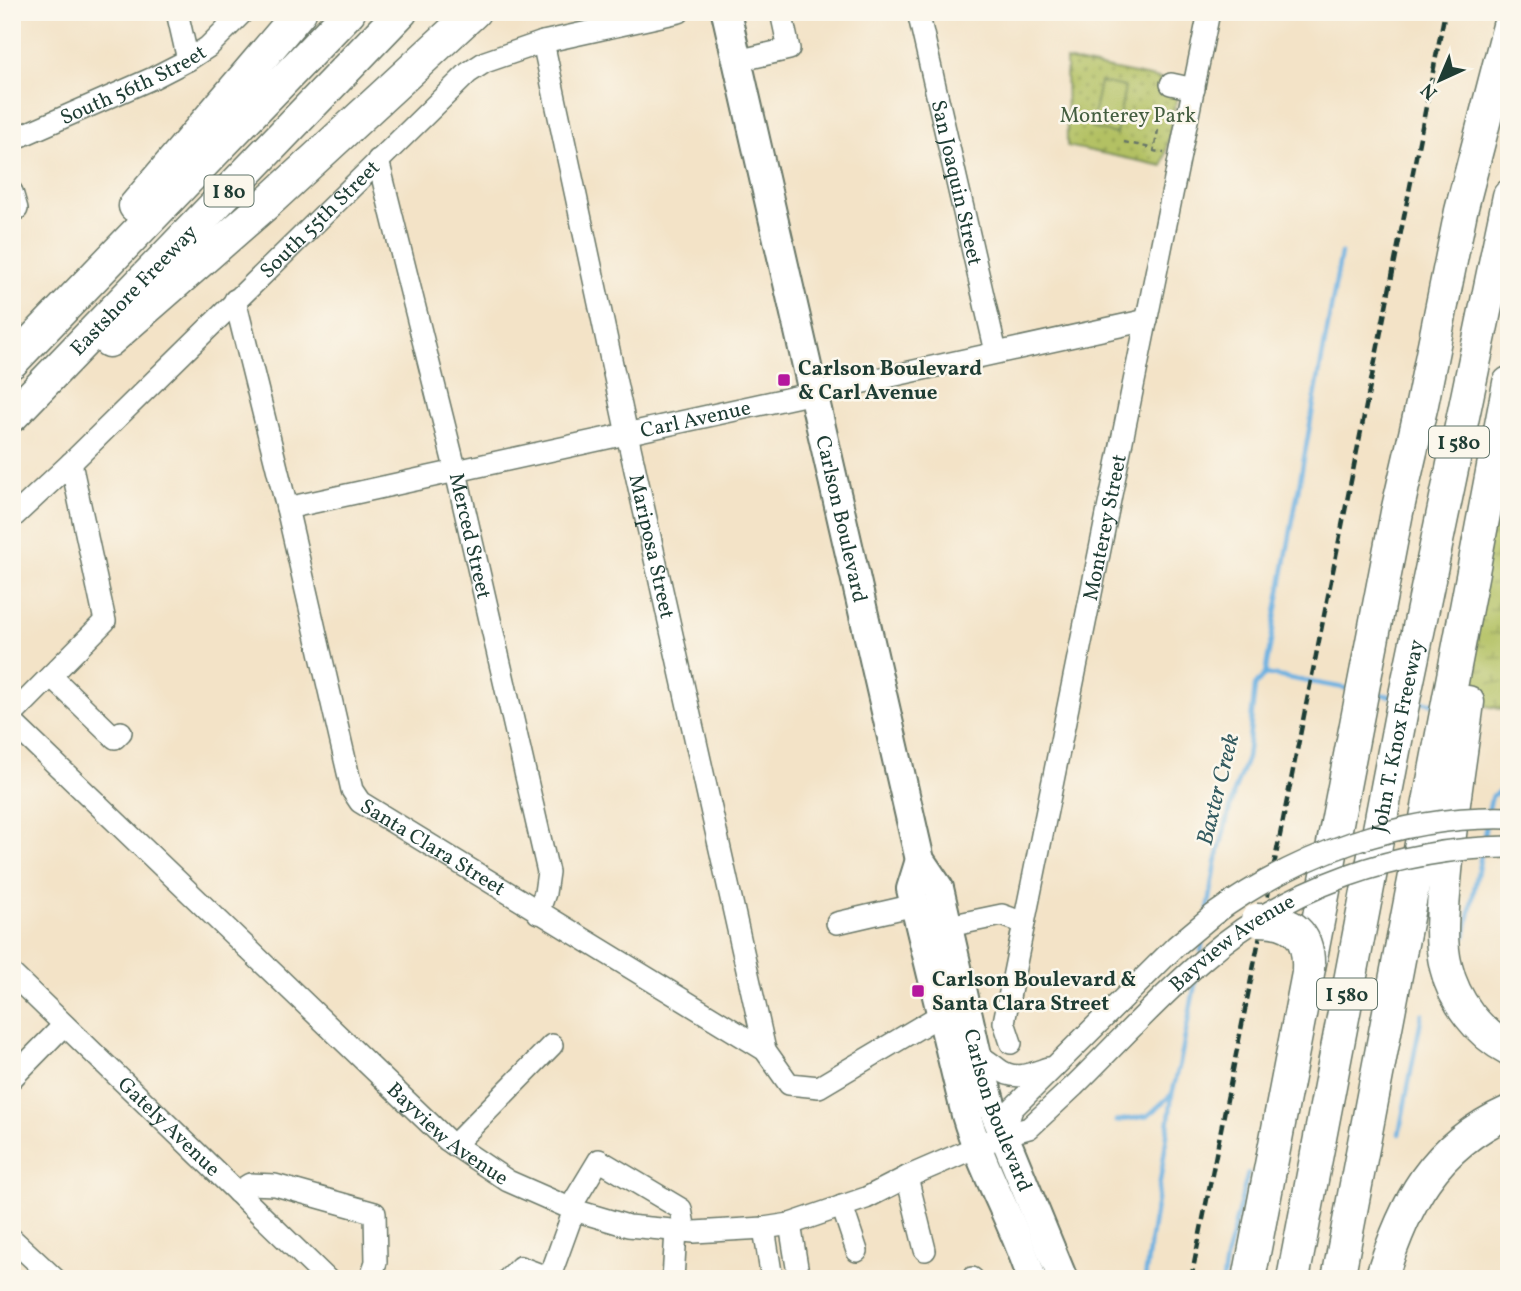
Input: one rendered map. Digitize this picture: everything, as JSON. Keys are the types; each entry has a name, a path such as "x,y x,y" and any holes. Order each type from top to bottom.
{"highway":[{"path":"12,360 88,260 300,12"},
{"name":"Eastshore Freeway","path":"12,360 349,12"},
{"name":"Eastshore Freeway","path":"12,416 401,12"},
{"path":"56,370 96,351 111,340 267,203 474,12"},
{"path":"1249,1279 1397,512 1466,190 1509,26"},
{"name":"John T. Knox Freeway","path":"1293,1279 1404,699 1509,196"},
{"name":"John T. Knox Freeway","path":"1338,1279 1457,708 1506,395"},
{"path":"1457,708 1442,920 1443,954 1452,986 1469,1015 1491,1038 1509,1049"},
{"path":"1257,920 1277,921 1296,930 1306,944 1308,970"},
{"path":"1381,1279 1402,1218 1427,1177 1452,1149 1469,1135 1509,1112"}],"main road":[{"name":"Carlson Boulevard","path":"726,12 920,860 939,888 977,1055 991,1104 1063,1279"},
{"name":"Carlson Boulevard","path":"920,860 911,889 976,1148 1007,1213 1032,1279"}],"street":[{"path":"177,12 188,60"},
{"name":"South 56th Street","path":"12,140 188,60 208,47 243,12"},
{"name":"South 55th Street","path":"12,518 475,67 503,54 542,42 679,12"},
{"path":"737,61 789,49 781,12"},
{"name":"San Joaquin Street","path":"918,12 996,352"},
{"name":"Monterey Street","path":"1011,1043 1004,1022 1209,12"},
{"name":"Mariposa Street","path":"542,42 765,1050"},
{"path":"1171,84 1194,89"},
{"name":"Merced Street","path":"378,160 456,472 548,873 538,913"},
{"name":"Santa Clara Street","path":"235,300 352,790 360,802 765,1050 789,1084 819,1087 942,1014"},
{"name":"Carl Avenue","path":"286,508 1147,320"},
{"path":"12,715 105,621 71,463"},
{"path":"51,676 115,738 121,732"},
{"name":"Bayview Avenue","path":"12,722 454,1145 508,1181 572,1209 628,1226 680,1231 764,1228 790,1224 866,1198 1004,1135 1029,1128 1193,969 1257,920 1324,884 1378,865 1458,849 1509,847"},
{"name":"Bayview Avenue","path":"1004,1135 1012,1108 1168,953 1226,906 1267,881 1330,850 1435,823 1509,818"},
{"path":"837,923 915,905"},
{"path":"949,926 1002,915 1024,923"},
{"name":"Gately Avenue","path":"12,975 327,1279"},
{"path":"12,1078 64,1025"},
{"path":"454,1145 552,1045"},
{"path":"977,1055 990,1060 1003,1073 1012,1076 1023,1076 1053,1067"},
{"path":"508,1279 520,1267 549,1278 572,1209 599,1160 681,1209 673,1279"},
{"path":"907,1177 925,1251"},
{"path":"237,1192 250,1184 275,1185 375,1213 376,1262 370,1279"},
{"path":"842,1206 857,1251"},
{"path":"790,1224 799,1279"},
{"path":"764,1228 772,1279"},
{"path":"12,1239 55,1279"}],"path":[{"path":"1155,149 1158,130"},
{"path":"1124,142 1164,153"}],"green space":[{"name":"Monterey Park","path":"1066,60 1180,83 1163,166 1067,146"},
{"path":"1100,82 1125,87 1116,134 1091,128"},
{"path":"1509,383 1509,711 1468,702"}],"waterway":[{"path":"1265,674 1341,253"},
{"name":"Baxter Creek","path":"1208,910 1216,863 1234,792 1247,758 1255,686 1265,674 1350,689"},
{"name":"Baxter Creek","path":"1372,693 1391,696"},
{"name":"Baxter Creek","path":"1414,700 1436,704"},
{"path":"1488,812 1492,796 1509,784"},
{"path":"1483,843 1486,824"},
{"path":"1465,936 1481,855"},
{"name":"Baxter Creek","path":"1201,951 1204,932"},
{"name":"Baxter Creek","path":"1116,1121 1148,1116 1172,1094 1197,974"},
{"path":"1399,1134 1422,1014"},
{"path":"1145,1279 1172,1094"},
{"path":"1223,1279 1248,1173"}],"railway":[{"path":"1191,1279 1445,12"}],"place":[{"name":"Carlson Boulevard & Carl Avenue","path":"784,380"},
{"name":"Carlson Boulevard & Santa Clara Street","path":"918,991"}]}
